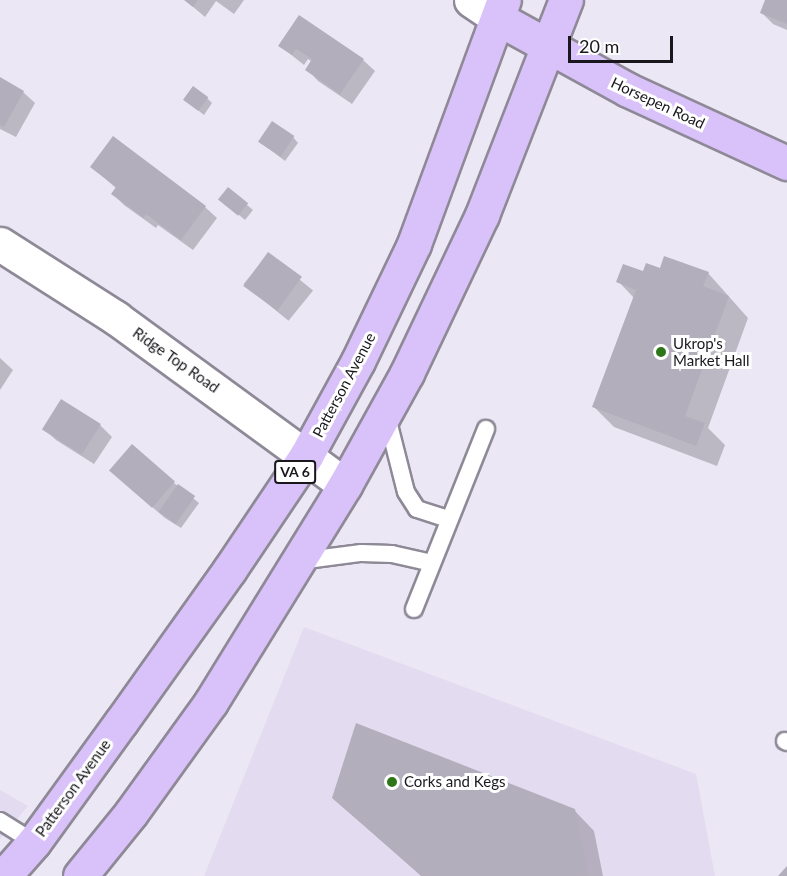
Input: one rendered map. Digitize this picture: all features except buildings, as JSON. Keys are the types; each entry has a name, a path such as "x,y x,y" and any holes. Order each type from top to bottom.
{"main road":[{"path":"80,876 131,813 211,702 345,485 386,411 482,215 566,0"},
{"name":"Horsepen Road","path":"502,9 549,47 628,90 787,163"},
{"name":"Patterson Avenue","path":"4,876 34,842 230,569 306,456 358,361 409,254 502,9"}],"street":[{"name":"Horsepen Road","path":"471,0 502,9"},
{"name":"Ridge Top Road","path":"0,244 116,318 345,485"}],"lane":[{"path":"386,411 406,492 417,509 448,519"},
{"path":"414,609 448,519 486,429"},
{"path":"299,561 361,553 392,554 432,563"},
{"path":"0,821 34,842"}],"shaded area":[{"path":"304,627 696,774 715,876 204,876"},
{"path":"0,790 28,806 0,839"}],"place":[{"name":"Ukrop's Market Hall","path":"661,352"},
{"name":"Corks and Kegs","path":"392,782"}]}
